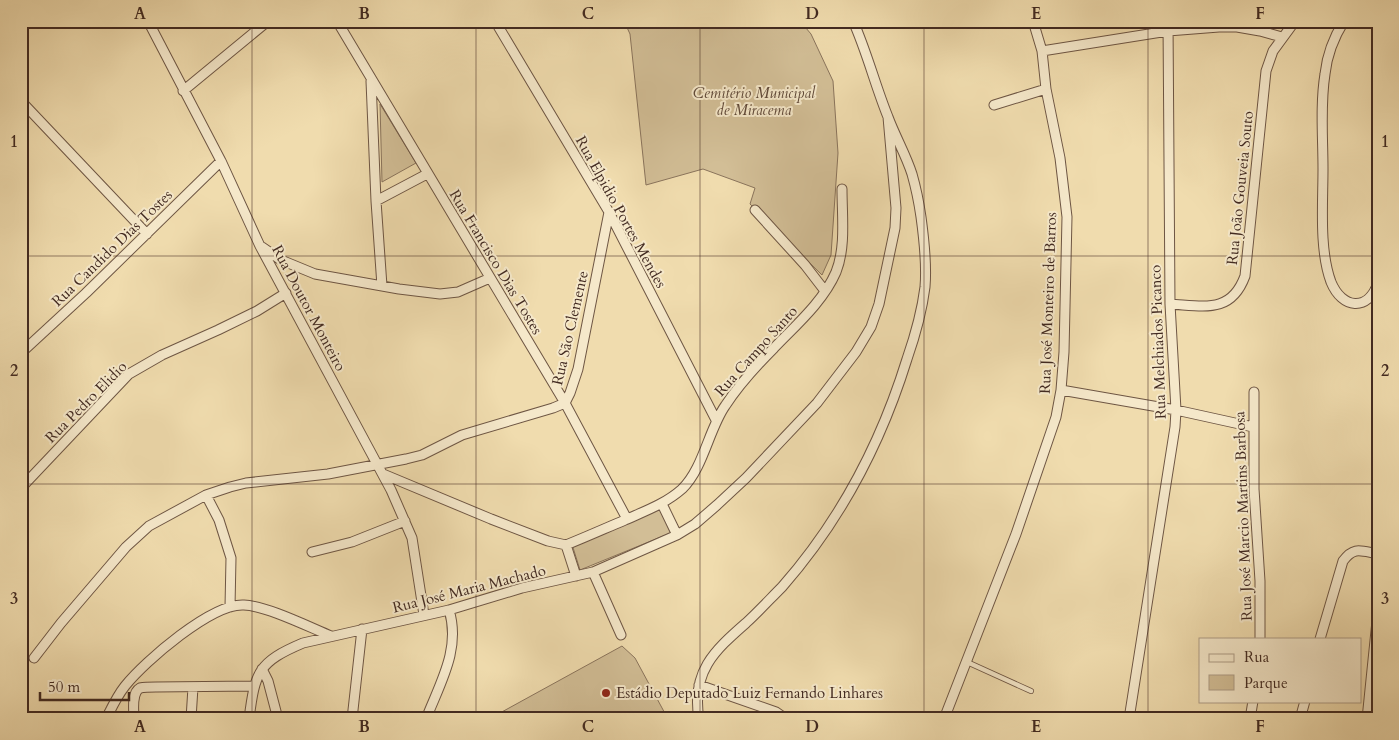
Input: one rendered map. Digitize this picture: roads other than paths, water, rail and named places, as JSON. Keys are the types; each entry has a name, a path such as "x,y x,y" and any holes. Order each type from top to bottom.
{"street":[{"name":"Rua Doutor Monteiro","path":"148,21 221,161 260,246 378,463 405,521 412,538 424,614"},
{"path":"183,91 268,21"},
{"name":"Rua Francisco Dias Tostes","path":"337,21 565,402 627,519"},
{"name":"Rua Elpidio Portes Mendes","path":"494,21 609,212 716,420"},
{"path":"705,719 698,715 699,684 706,665 721,645 747,622 780,588 825,533 859,478 899,386 917,328 925,286 921,216 912,174 888,117 853,21"},
{"name":"Rua José Monteiro de Barros","path":"944,719 1016,534 1056,417 1061,390 1064,352 1067,217 1060,158 1046,89 1042,51 1033,21"},
{"name":"Rua João Gouveia Souto","path":"1170,304 1201,306 1218,304 1230,299 1240,289 1244,276 1266,70 1273,51 1294,21"},
{"path":"1344,21 1330,48 1322,101 1323,230 1326,265 1331,282 1338,295 1347,302 1357,304 1367,300 1375,291 1378,283"},
{"path":"1042,51 1168,26 1219,27 1239,24 1282,37"},
{"name":"Rua Melchiados Picanco","path":"1129,719 1175,428 1176,410 1170,304 1168,26"},
{"path":"370,78 382,286"},
{"path":"994,105 1046,89"},
{"path":"21,101 147,234"},
{"name":"Rua José Maria Machado","path":"264,666 284,651 297,645 424,614 449,610 522,588 593,572 677,535 695,524 740,483 816,403 856,352 871,327 880,304 895,228 896,208 888,117"},
{"name":"Rua Candido Dias Tostes","path":"21,353 221,161"},
{"path":"376,201 427,174"},
{"name":"Rua Campo Santo","path":"566,546 662,504 683,488 710,440 716,420 736,391 772,350 804,318 825,291 836,272 841,249 842,189"},
{"path":"755,210 805,265 825,291"},
{"name":"Rua São Clemente","path":"34,658 61,623 126,547 149,526 206,496 246,483 328,474 422,455 462,436 553,408 565,402 578,369 609,212"},
{"path":"260,246 281,260 315,274 399,289 440,294 458,292 490,278"},
{"name":"Rua Pedro Elidio","path":"21,488 129,374 162,355 257,310 286,293"},
{"path":"1061,390 1176,410 1253,427"},
{"name":"Rua José Marcio Martins Barbosa","path":"1254,392 1254,489 1260,581 1260,638"},
{"path":"383,474 482,516 566,546 576,576"},
{"path":"206,496 219,520 231,558 230,606"},
{"path":"662,504 677,535"},
{"path":"312,552 352,542 405,521"},
{"path":"1320,638 1343,561 1349,552 1355,550 1378,554"},
{"path":"593,572 621,635"},
{"path":"106,719 114,701 147,662 174,640 230,606 244,605 259,608 331,636"},
{"path":"426,719 452,653 453,623 449,610"},
{"path":"1367,719 1378,611"},
{"path":"352,719 362,629"},
{"path":"249,719 253,686 264,666"},
{"path":"264,666 278,719"},
{"path":"699,684 767,708 786,719"},
{"path":"134,719 134,701 136,692 140,688 253,686"},
{"path":"191,719 193,687"},
{"path":"1250,719 1253,702"},
{"path":"1300,719 1305,702"}],"lane":[{"path":"967,662 1031,691"}],"place":[{"name":"Estádio Deputado Luiz Fernando Linhares","path":"606,693"}],"park label":[{"name":"Cemitério Municipal de Miracema","path":"754,102"}]}
